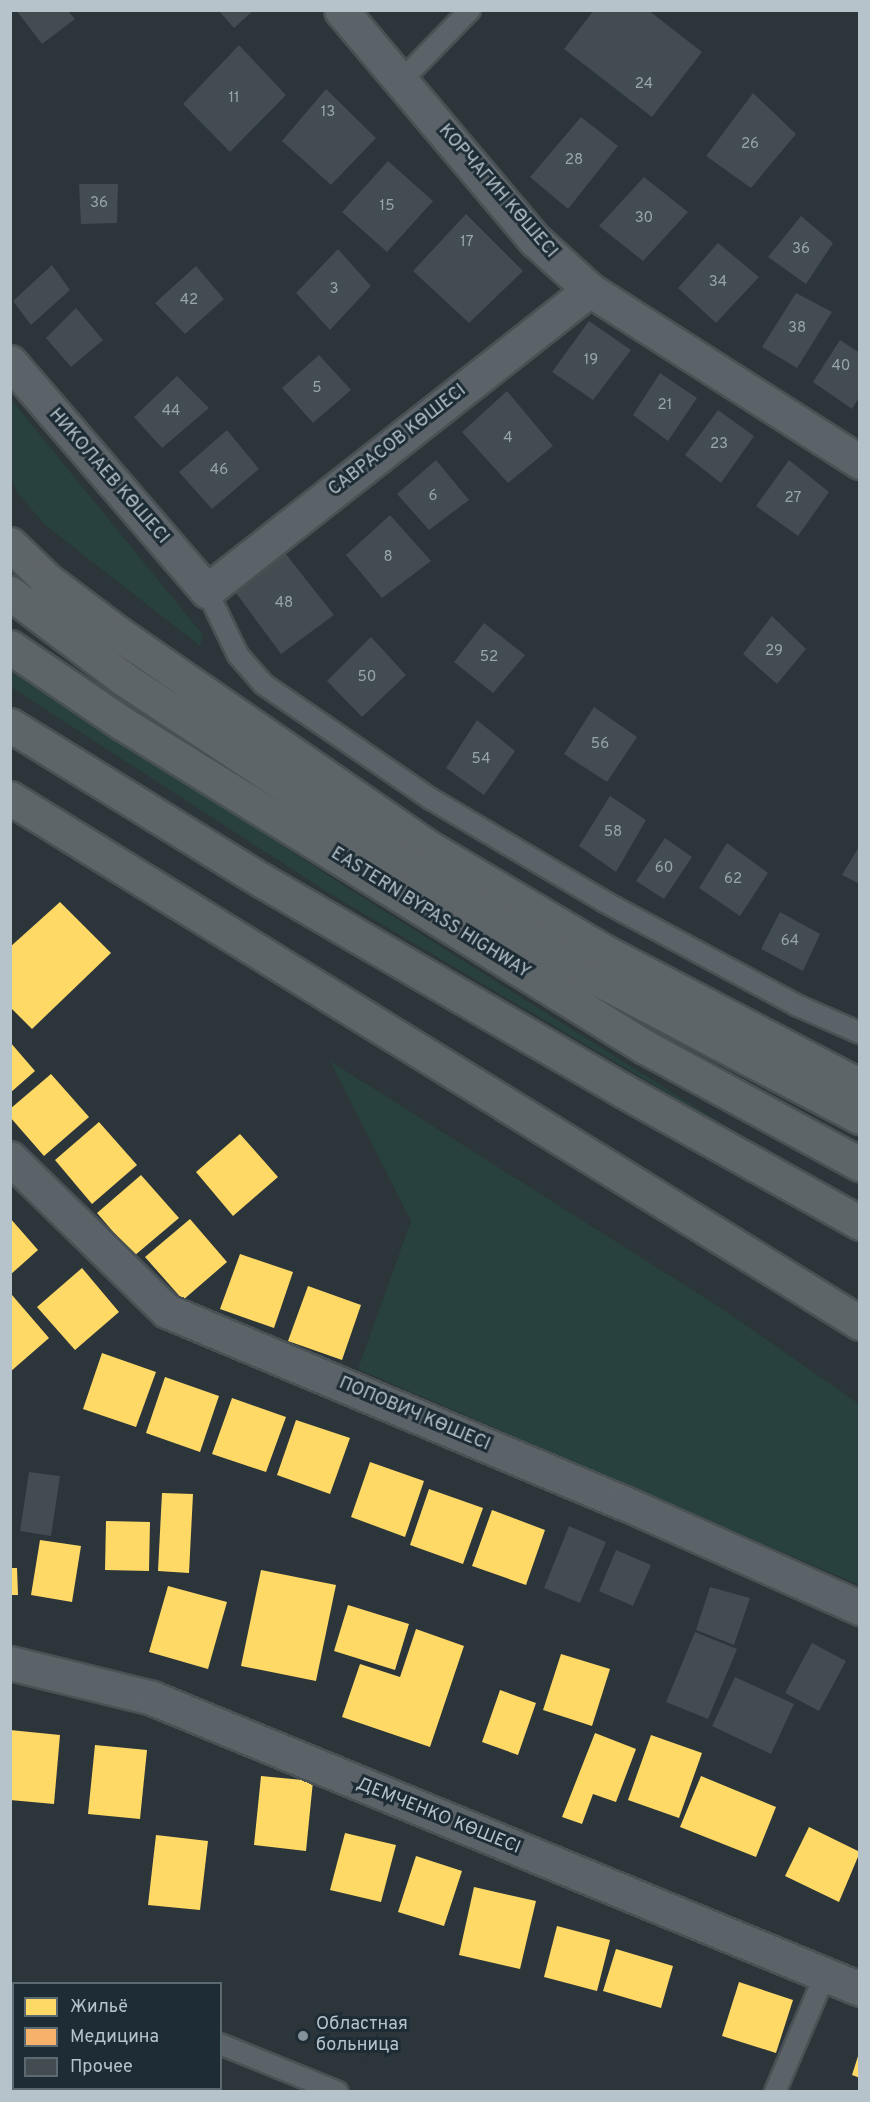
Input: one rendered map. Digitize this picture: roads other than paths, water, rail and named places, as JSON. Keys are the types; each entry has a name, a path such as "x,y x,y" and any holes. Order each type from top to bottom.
{"main road":[{"path":"10,544 46,579 119,634 423,844 603,951 860,1086"},
{"path":"10,593 124,679 411,868 596,978 860,1117"},
{"name":"EASTERN BYPASS HIGHWAY","path":"10,647 122,723 645,1047 860,1164"},
{"path":"10,725 88,776 622,1090 860,1223"},
{"path":"10,798 644,1186 860,1323"}],"street":[{"name":"КОРЧАГИН КӨШЕСІ","path":"341,10 535,240 590,290 860,462"},
{"name":"САВРАСОВ КӨШЕСІ","path":"207,591 590,290"},
{"name":"НИКОЛАЕВ КӨШЕСІ","path":"10,362 207,591"},
{"name":"ПОПОВИЧ КӨШЕСІ","path":"10,1158 167,1311 622,1502 860,1608"},
{"name":"ДЕМЧЕНКО КӨШЕСІ","path":"10,1663 152,1698 825,1977 860,1989"}],"lane":[{"path":"401,81 470,10"},
{"path":"207,591 238,655 262,684 431,799 605,902 796,1005 860,1033"},
{"path":"775,2091 825,1977"},
{"path":"222,2045 338,2091"}],"place":[{"name":"Областная больница","path":"303,2036"}]}
